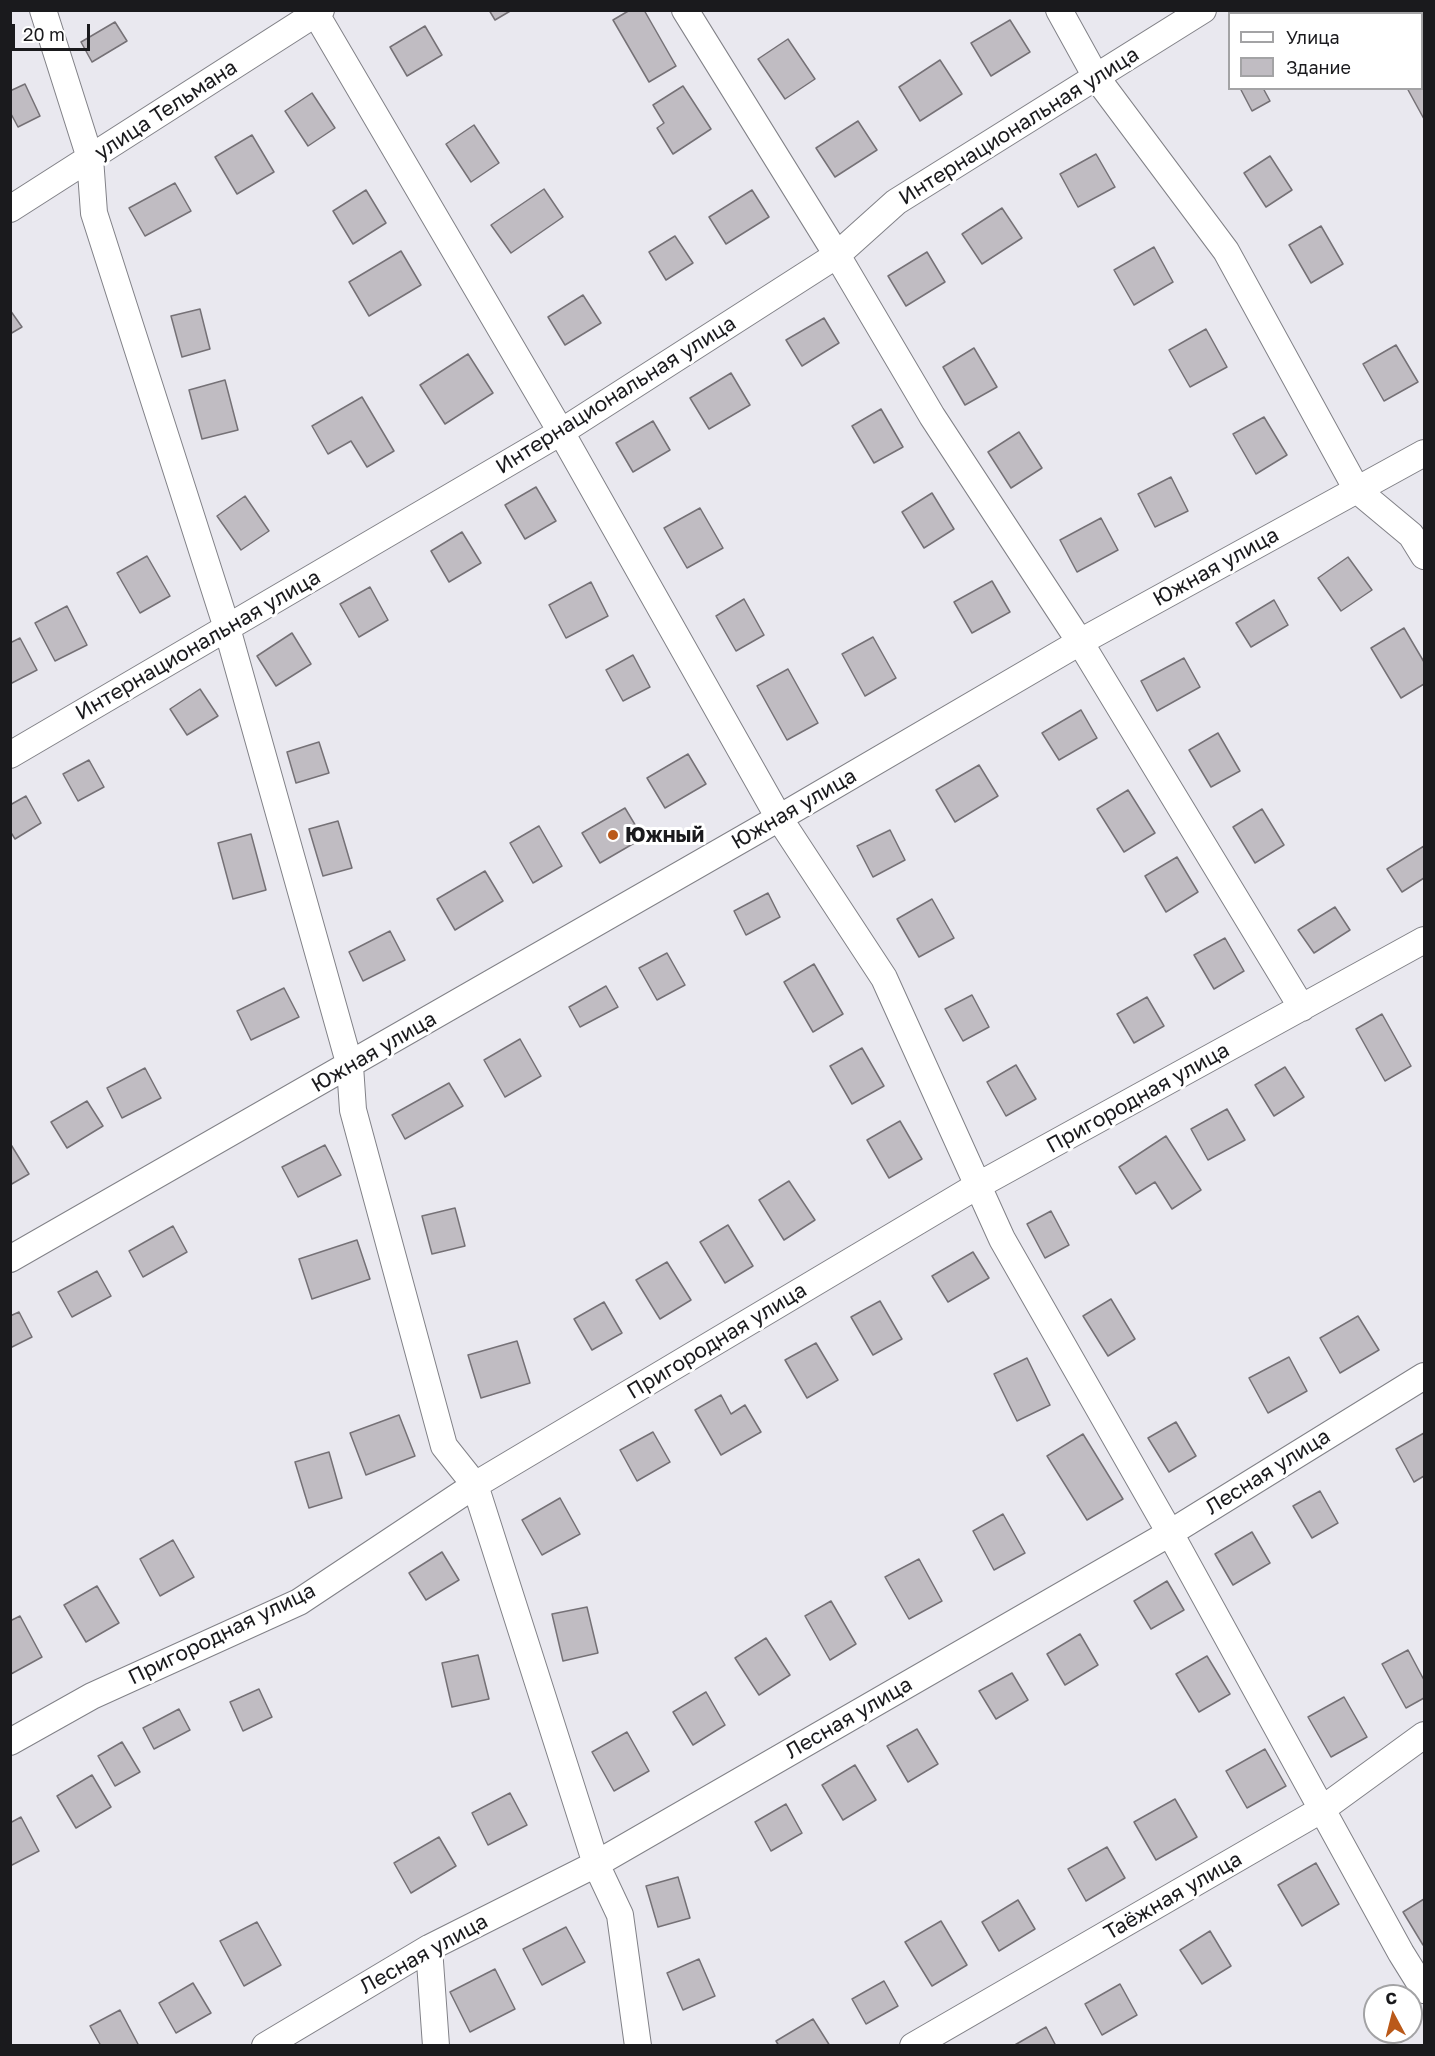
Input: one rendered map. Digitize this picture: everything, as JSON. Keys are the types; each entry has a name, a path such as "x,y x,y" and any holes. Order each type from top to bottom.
{"street":[{"path":"43,10 90,158 94,213 226,628 350,1066 353,1110 444,1446 474,1485 596,1864 620,1915 638,2046"},
{"path":"685,10 837,255 932,416 1080,642 1302,1008"},
{"path":"1059,10 1096,77 1226,251 1357,490 1411,535 1425,556"},
{"name":"Интернациональная улица","path":"10,755 561,432 837,255 896,202 1203,10"},
{"path":"318,12 561,432 779,818 884,978 1002,1239 1170,1533 1401,1953 1425,1990"},
{"name":"улица Тельмана","path":"10,209 318,12"},
{"name":"Южная улица","path":"10,1259 350,1066 1080,642 1425,453"},
{"name":"Пригородная улица","path":"10,1742 93,1696 299,1602 474,1485 977,1186 1425,940"},
{"name":"Лесная улица","path":"265,2046 429,1948 596,1864 1170,1533 1425,1376"},
{"name":"Таёжная улица","path":"914,2046 1321,1810 1425,1735"},
{"path":"429,1948 436,2046"}],"building":[{"path":"489,10 512,10 495,20"},
{"path":"630,10 644,10 676,66 649,82 613,20"},
{"path":"1010,20 1030,52 991,76 971,43"},
{"path":"115,22 127,41 92,62 81,42"},
{"path":"425,26 442,55 407,76 390,47"},
{"path":"788,39 815,79 785,99 758,59"},
{"path":"940,60 962,94 920,121 899,87"},
{"path":"1423,74 1424,119 1408,90 1423,90"},
{"path":"25,84 40,116 18,127 10,112 10,91"},
{"path":"683,86 711,129 673,154 657,128 664,123 653,105"},
{"path":"1241,90 1264,90 1270,101 1252,111"},
{"path":"312,93 335,128 308,146 285,111"},
{"path":"858,121 877,150 835,177 816,148"},
{"path":"474,125 499,163 471,182 446,144"},
{"path":"252,135 274,172 237,194 215,157"},
{"path":"1096,154 1115,187 1078,207 1060,174"},
{"path":"1270,156 1292,190 1266,207 1244,173"},
{"path":"175,183 191,211 145,236 129,208"},
{"path":"544,189 563,217 511,253 491,225"},
{"path":"366,190 386,223 353,244 333,211"},
{"path":"752,190 769,217 726,244 709,217"},
{"path":"1002,208 1022,238 982,264 962,234"},
{"path":"1321,226 1343,264 1311,283 1289,245"},
{"path":"675,236 693,263 666,280 649,252"},
{"path":"1154,247 1173,282 1134,305 1114,270"},
{"path":"401,251 421,285 369,316 349,282"},
{"path":"927,252 945,282 906,306 888,276"},
{"path":"583,295 601,323 565,345 548,317"},
{"path":"200,309 210,349 182,357 171,316"},
{"path":"10,310 22,327 10,334"},
{"path":"824,318 839,343 802,366 786,340"},
{"path":"1206,329 1227,367 1190,387 1169,350"},
{"path":"1396,345 1418,382 1384,401 1363,364"},
{"path":"974,348 997,387 965,405 943,367"},
{"path":"468,354 493,393 445,424 420,385"},
{"path":"731,373 750,405 709,429 690,398"},
{"path":"225,380 238,430 202,439 189,390"},
{"path":"362,397 394,451 367,467 351,441 328,454 312,426"},
{"path":"881,409 903,447 874,463 852,426"},
{"path":"1264,417 1287,455 1256,474 1233,434"},
{"path":"653,421 670,450 633,472 616,443"},
{"path":"1019,432 1042,468 1011,488 988,452"},
{"path":"1171,477 1188,511 1155,527 1138,494"},
{"path":"536,487 556,521 525,539 505,505"},
{"path":"932,493 954,529 924,548 902,512"},
{"path":"245,496 269,531 241,550 217,516"},
{"path":"700,508 723,548 687,568 664,528"},
{"path":"1101,518 1118,550 1077,572 1060,540"},
{"path":"462,532 481,563 449,582 431,551"},
{"path":"147,556 170,596 140,613 117,573"},
{"path":"1348,557 1372,590 1341,611 1318,578"},
{"path":"992,581 1010,612 972,633 954,602"},
{"path":"591,582 608,616 566,638 549,605"},
{"path":"370,587 388,620 359,637 340,604"},
{"path":"744,599 764,635 736,651 716,616"},
{"path":"1274,600 1288,625 1251,647 1236,623"},
{"path":"67,606 87,645 55,661 35,623"},
{"path":"1404,628 1424,662 1424,684 1401,698 1371,648"},
{"path":"292,633 311,664 276,686 257,656"},
{"path":"873,637 896,678 865,696 842,654"},
{"path":"20,638 37,670 10,684 10,643"},
{"path":"633,655 650,687 623,701 606,670"},
{"path":"1184,658 1200,687 1157,711 1141,681"},
{"path":"788,669 818,723 787,740 757,686"},
{"path":"200,689 218,716 187,735 170,709"},
{"path":"1081,710 1097,738 1059,760 1042,733"},
{"path":"1218,733 1240,771 1211,787 1189,750"},
{"path":"319,742 329,773 296,783 287,752"},
{"path":"688,754 706,784 665,808 647,778"},
{"path":"89,760 104,787 78,801 63,774"},
{"path":"979,765 998,796 955,822 936,790"},
{"path":"1128,790 1155,833 1124,852 1097,809"},
{"path":"26,796 41,823 15,839 10,831 10,805"},
{"name":"Южный","path":"625,808 643,838 600,863 582,833"},
{"path":"1262,809 1284,845 1255,863 1233,827"},
{"path":"338,821 352,868 323,876 309,829"},
{"path":"539,826 562,866 533,883 510,843"},
{"path":"890,830 905,860 873,877 857,846"},
{"path":"251,834 266,890 233,899 218,843"},
{"path":"1424,846 1424,878 1402,892 1387,869"},
{"path":"1177,857 1198,892 1166,912 1145,876"},
{"path":"485,871 503,901 455,930 437,899"},
{"path":"768,893 780,917 746,935 734,911"},
{"path":"932,899 954,938 919,957 897,919"},
{"path":"1335,907 1350,930 1314,953 1298,930"},
{"path":"390,931 405,960 363,981 349,952"},
{"path":"1225,938 1244,971 1214,989 1194,955"},
{"path":"667,953 685,985 657,1000 639,968"},
{"path":"814,964 843,1014 813,1032 784,982"},
{"path":"606,986 618,1007 580,1027 569,1007"},
{"path":"284,988 299,1017 251,1040 237,1011"},
{"path":"972,995 989,1027 963,1041 945,1009"},
{"path":"1147,997 1164,1026 1134,1043 1117,1014"},
{"path":"1382,1014 1411,1066 1385,1081 1356,1029"},
{"path":"520,1039 541,1076 505,1097 484,1060"},
{"path":"862,1048 884,1086 852,1104 830,1066"},
{"path":"1016,1065 1036,1099 1006,1116 987,1082"},
{"path":"1285,1067 1304,1097 1274,1116 1255,1085"},
{"path":"145,1068 161,1098 122,1118 107,1088"},
{"path":"449,1083 463,1106 405,1139 392,1115"},
{"path":"87,1101 103,1126 67,1148 51,1122"},
{"path":"1227,1109 1245,1140 1208,1160 1191,1129"},
{"path":"900,1121 922,1159 889,1178 867,1140"},
{"path":"1166,1136 1201,1190 1172,1209 1155,1182 1136,1194 1119,1167"},
{"path":"10,1143 29,1174 10,1185"},
{"path":"325,1145 341,1175 298,1197 282,1167"},
{"path":"789,1181 815,1220 784,1240 759,1200"},
{"path":"455,1208 465,1246 432,1254 422,1216"},
{"path":"1051,1211 1069,1245 1045,1258 1027,1224"},
{"path":"728,1225 753,1266 725,1283 700,1242"},
{"path":"173,1226 187,1252 143,1277 129,1251"},
{"path":"357,1240 370,1279 312,1299 299,1259"},
{"path":"973,1252 989,1278 948,1302 932,1276"},
{"path":"667,1262 691,1300 660,1319 636,1280"},
{"path":"97,1271 111,1296 72,1317 58,1292"},
{"path":"1111,1299 1135,1339 1108,1356 1083,1316"},
{"path":"880,1301 902,1339 873,1355 851,1317"},
{"path":"604,1302 622,1333 592,1350 574,1319"},
{"path":"19,1312 32,1337 10,1348 10,1316"},
{"path":"1358,1316 1379,1350 1340,1373 1320,1338"},
{"path":"517,1341 530,1383 481,1398 468,1355"},
{"path":"816,1343 838,1380 807,1398 785,1360"},
{"path":"1289,1357 1307,1391 1268,1413 1249,1378"},
{"path":"1027,1358 1050,1405 1017,1421 994,1374"},
{"path":"721,1395 731,1414 745,1405 761,1432 721,1455 695,1410"},
{"path":"399,1415 415,1456 366,1475 350,1433"},
{"path":"1176,1422 1196,1456 1169,1472 1148,1438"},
{"path":"653,1432 670,1462 637,1481 620,1450"},
{"path":"1424,1433 1424,1476 1414,1482 1396,1449"},
{"path":"1083,1434 1123,1499 1087,1520 1047,1456"},
{"path":"329,1452 342,1498 309,1508 295,1462"},
{"path":"1320,1491 1338,1523 1312,1538 1293,1506"},
{"path":"560,1498 580,1534 542,1555 522,1520"},
{"path":"1003,1514 1025,1553 994,1570 973,1531"},
{"path":"1252,1532 1270,1563 1233,1585 1215,1554"},
{"path":"173,1540 194,1577 160,1596 140,1559"},
{"path":"442,1552 459,1580 426,1600 409,1573"},
{"path":"919,1559 942,1601 909,1619 885,1577"},
{"path":"1167,1581 1184,1610 1151,1629 1134,1601"},
{"path":"97,1586 119,1623 86,1642 64,1605"},
{"path":"831,1601 856,1644 830,1660 805,1616"},
{"path":"587,1607 598,1653 563,1661 552,1614"},
{"path":"20,1616 42,1657 11,1674 10,1621"},
{"path":"1080,1634 1098,1665 1065,1685 1047,1654"},
{"path":"766,1638 790,1675 759,1695 735,1658"},
{"path":"1408,1650 1424,1680 1424,1698 1406,1708 1382,1664"},
{"path":"478,1655 489,1699 452,1707 442,1663"},
{"path":"1207,1656 1230,1694 1199,1712 1176,1674"},
{"path":"1012,1673 1028,1700 996,1719 979,1691"},
{"path":"259,1689 272,1717 243,1731 230,1702"},
{"path":"706,1692 725,1725 693,1745 673,1712"},
{"path":"1344,1697 1367,1737 1331,1757 1308,1717"},
{"path":"179,1709 190,1730 154,1749 143,1728"},
{"path":"917,1729 938,1764 908,1782 887,1746"},
{"path":"627,1732 649,1771 614,1791 592,1752"},
{"path":"122,1742 140,1772 115,1786 98,1756"},
{"path":"1265,1749 1286,1786 1247,1808 1226,1771"},
{"path":"855,1765 876,1800 843,1820 822,1785"},
{"path":"92,1775 111,1807 76,1828 57,1796"},
{"path":"510,1793 527,1825 488,1845 472,1813"},
{"path":"1175,1799 1197,1837 1156,1860 1134,1822"},
{"path":"786,1804 802,1833 771,1851 755,1822"},
{"path":"21,1817 39,1851 10,1866 10,1823"},
{"path":"439,1837 456,1866 411,1893 394,1863"},
{"path":"1107,1847 1125,1878 1086,1901 1068,1869"},
{"path":"1316,1863 1339,1904 1302,1926 1278,1885"},
{"path":"678,1877 690,1918 658,1927 646,1886"},
{"path":"1424,1899 1424,1944 1423,1945 1403,1912"},
{"path":"1018,1900 1035,1929 999,1951 982,1922"},
{"path":"941,1921 967,1965 932,1986 905,1942"},
{"path":"257,1922 281,1965 244,1986 220,1941"},
{"path":"566,1927 585,1962 542,1985 523,1949"},
{"path":"1210,1931 1231,1966 1202,1984 1180,1950"},
{"path":"699,1959 715,1996 683,2010 667,1973"},
{"path":"495,1969 515,2009 470,2032 450,1992"},
{"path":"884,1981 898,2006 866,2024 852,1999"},
{"path":"193,1983 211,2013 176,2033 159,2003"},
{"path":"1120,1984 1137,2015 1102,2035 1085,2004"},
{"path":"120,2010 139,2046 101,2046 90,2026"},
{"path":"813,2019 830,2046 779,2046 776,2041"},
{"path":"1046,2027 1056,2046 1013,2046"}],"place":[{"name":"Южный","path":"613,835"}]}
